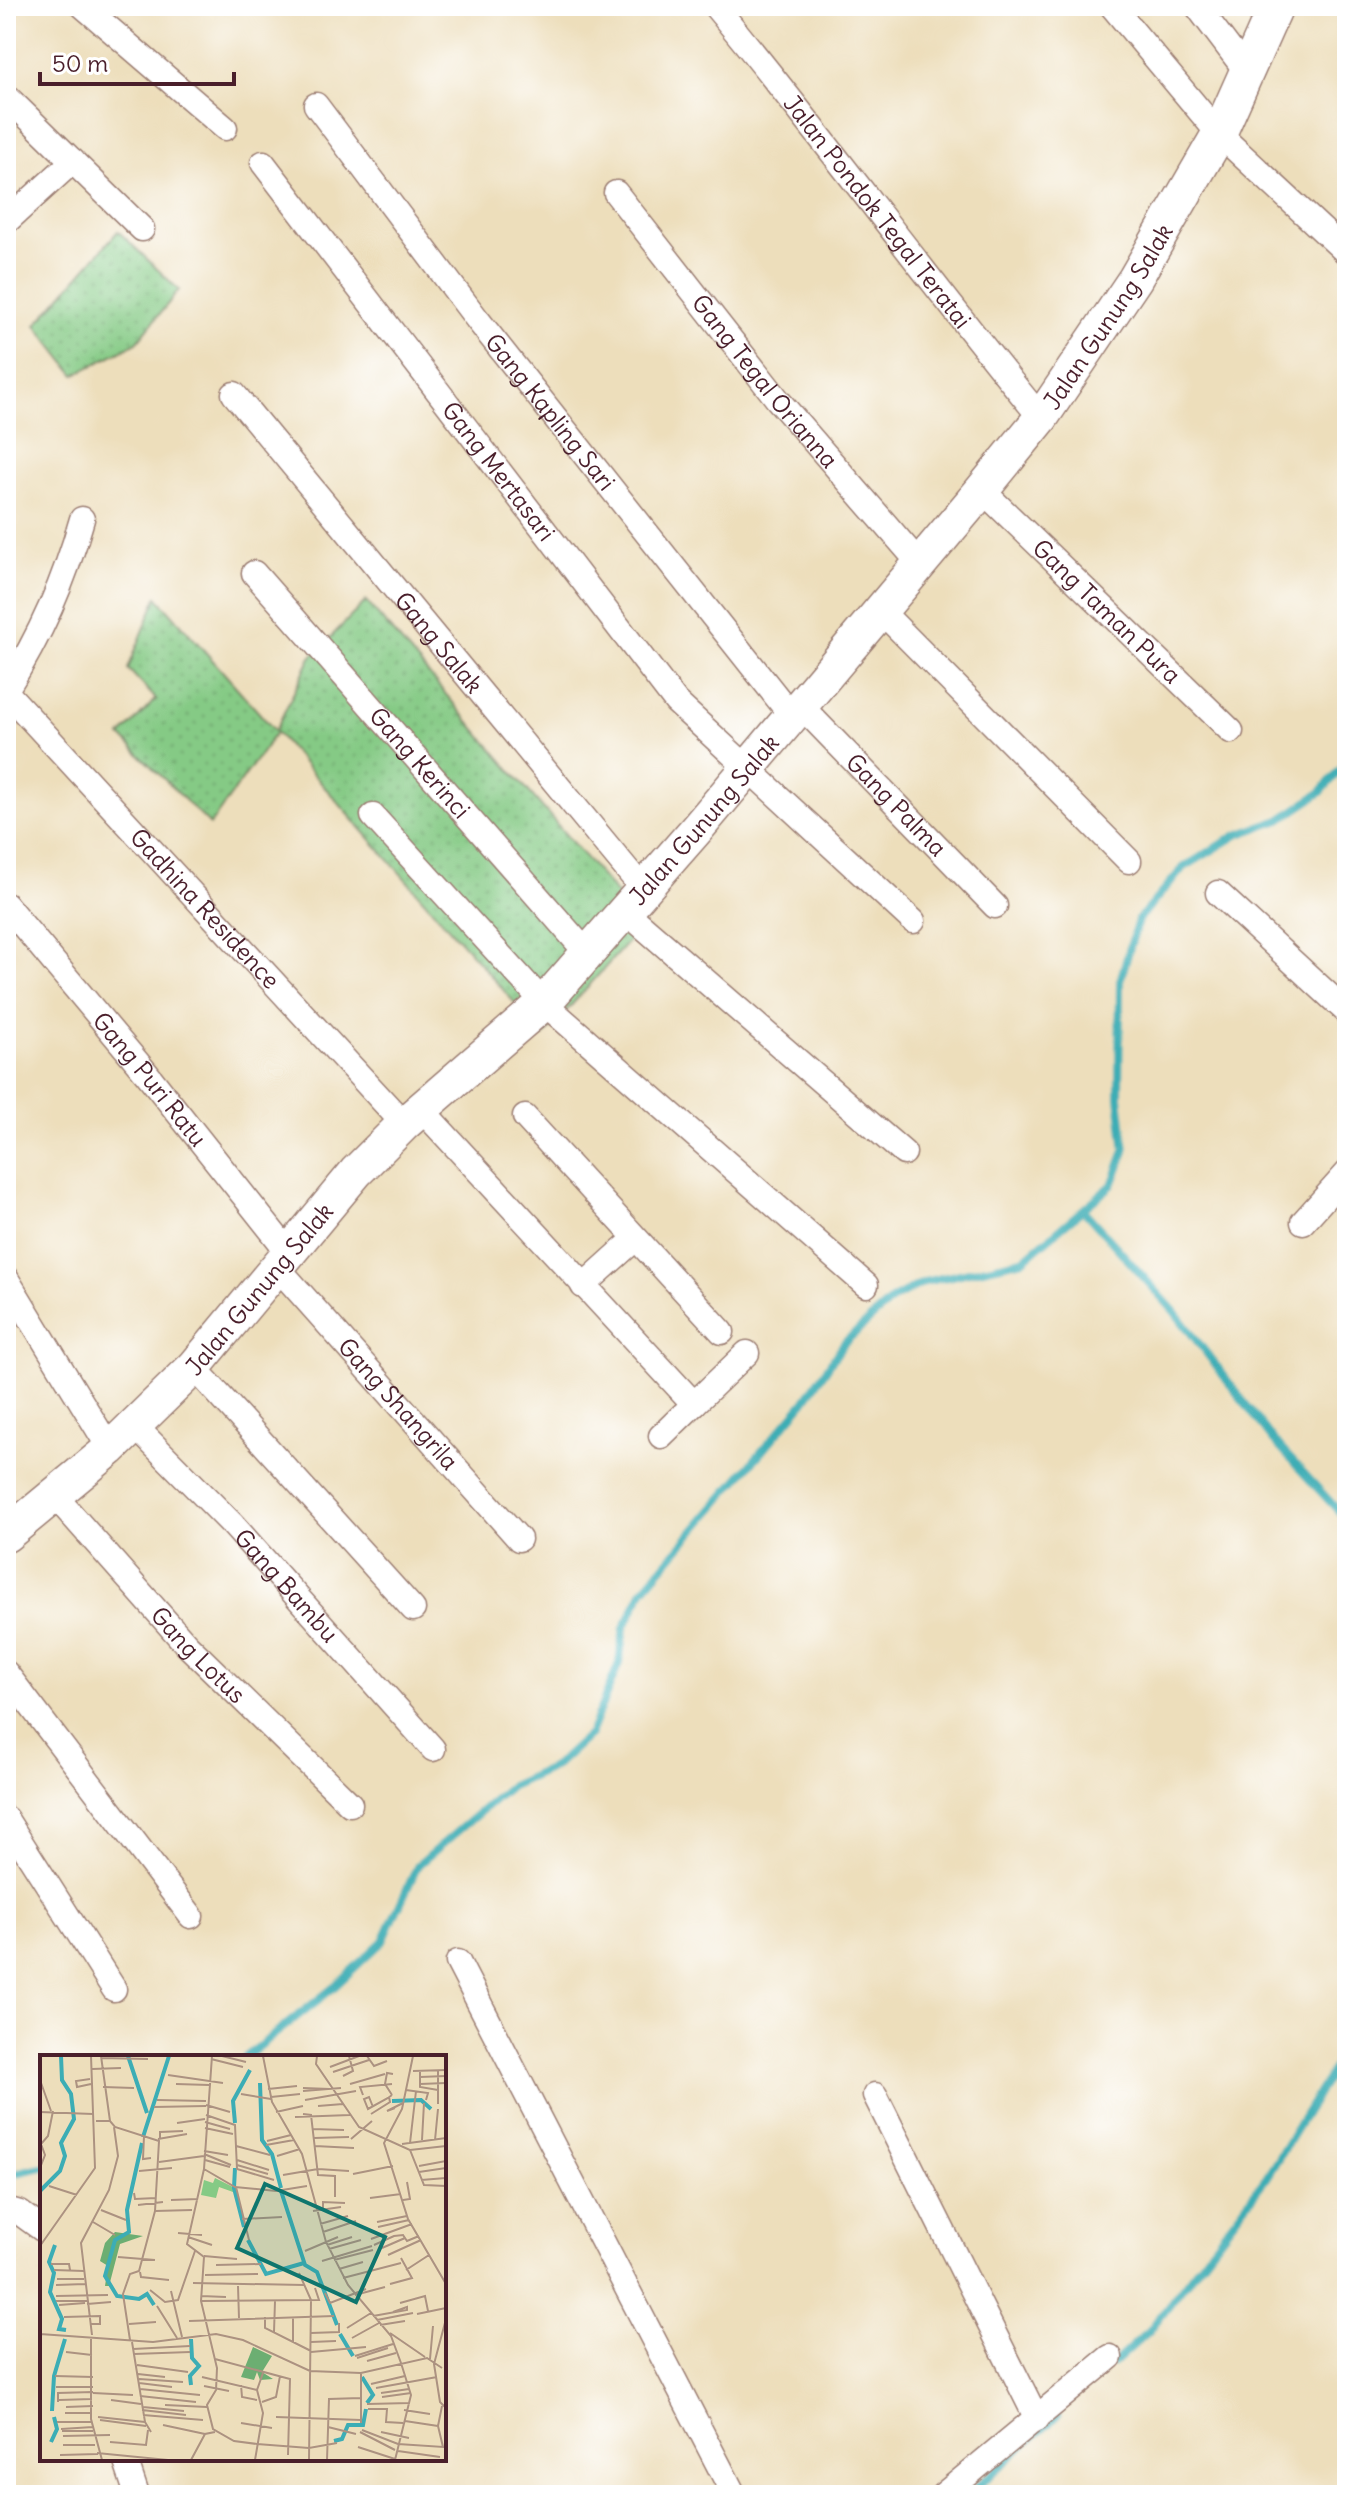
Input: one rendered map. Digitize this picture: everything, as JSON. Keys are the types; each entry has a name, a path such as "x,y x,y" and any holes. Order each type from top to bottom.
{"street":[{"path":"83,6 225,128"},
{"name":"Jalan Pondok Tegal Teratai","path":"715,6 850,174 926,278 1041,418"},
{"path":"1112,6 1219,134 1347,253"},
{"path":"1197,6 1247,72"},
{"name":"Jalan Gunung Salak","path":"6,1535 135,1426 194,1367 356,1172 413,1117 544,1003 982,490 1041,418 1135,279 1219,134 1276,6"},
{"path":"6,96 142,229"},
{"name":"Gang Kapling Sari","path":"316,105 487,331 795,709"},
{"path":"6,222 73,161"},
{"name":"Gang Mertasari","path":"263,163 676,702 913,921"},
{"name":"Gang Tegal Orianna","path":"616,193 778,400 920,564"},
{"name":"Gang Salak","path":"234,394 634,900"},
{"name":"Gang Taman Pura","path":"982,490 1231,731"},
{"path":"6,691 39,638 65,580 82,519"},
{"name":"Gang Kerinci","path":"254,573 587,953"},
{"path":"880,610 1129,861"},
{"name":"Gadhina Residence","path":"6,691 413,1117 583,1286 694,1404"},
{"name":"Gang Palma","path":"795,709 995,906"},
{"path":"373,816 544,1003 866,1285"},
{"path":"1218,893 1347,1012"},
{"path":"634,900 904,1153"},
{"name":"Gang Puri Ratu","path":"6,905 148,1075 284,1262"},
{"path":"525,1117 722,1332"},
{"path":"1303,1222 1347,1173"},
{"path":"583,1286 635,1239"},
{"name":"Gang Shangrila","path":"284,1262 519,1539"},
{"path":"10,1293 110,1449"},
{"path":"661,1436 747,1353"},
{"path":"194,1367 413,1609"},
{"name":"Gang Bambu","path":"135,1426 233,1525 433,1749"},
{"name":"Gang Lotus","path":"55,1496 186,1644 350,1804"},
{"path":"6,1673 191,1916"},
{"path":"6,1819 114,1989"},
{"path":"458,1962 734,2495"},
{"path":"875,2095 1037,2419"},
{"path":"6,2209 20,2213 40,2228"},
{"path":"943,2495 1110,2357"},
{"path":"126,2461 137,2495"}],"green space":[{"path":"118,231 179,290 137,342 75,375 36,325"},
{"path":"157,597 275,731 311,657 366,601 643,925 544,1036 276,732 210,825 121,736 156,699 128,669"}],"waterway":[{"path":"249,2055 333,1988 383,1941 418,1865 509,1787 555,1766 590,1734 619,1663 624,1628 643,1590 804,1402 844,1343 893,1299 924,1282 1023,1260 1112,1185 1125,1151 1119,1097 1120,981 1138,920 1183,868 1237,835 1280,820 1320,793 1347,762"},
{"path":"1084,1211 1174,1311 1273,1440 1347,1520"},
{"path":"1114,2363 1149,2331 1266,2178 1347,2046"},
{"path":"6,2175 40,2167"},
{"path":"968,2495 1057,2416"}]}
